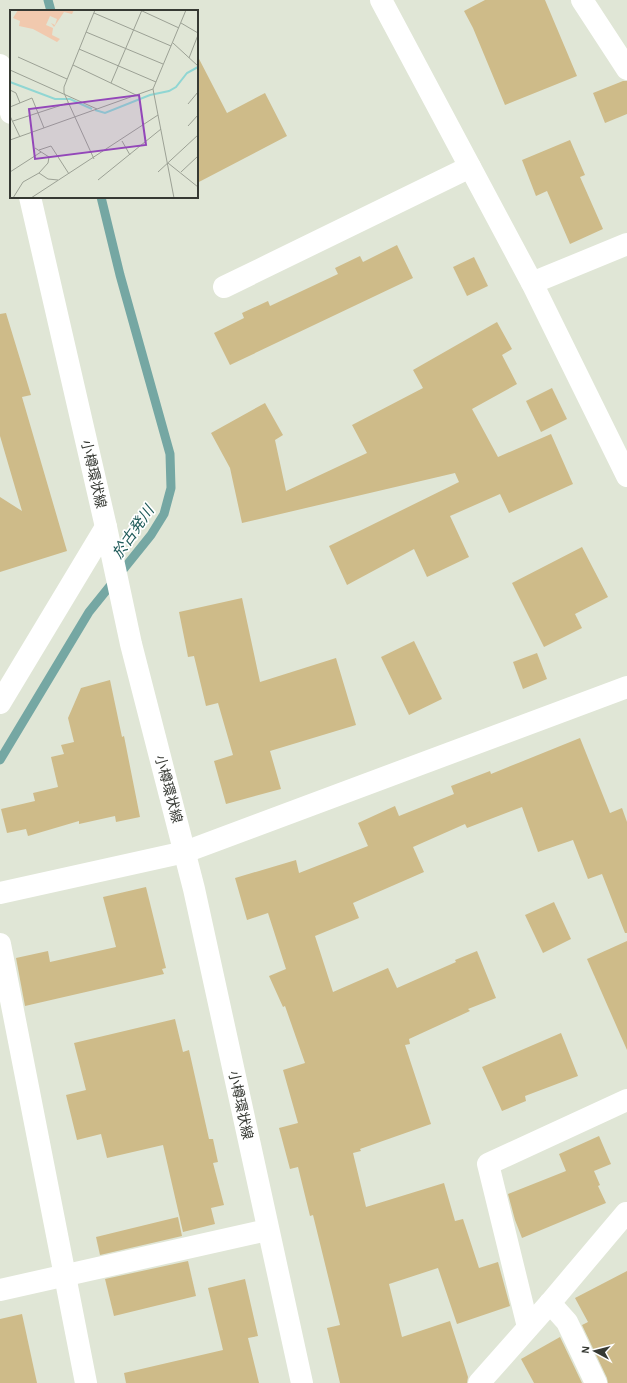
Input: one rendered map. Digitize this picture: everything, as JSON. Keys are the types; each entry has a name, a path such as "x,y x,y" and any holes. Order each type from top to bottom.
{"street":[{"path":"381,0 532,283 627,476"},
{"path":"582,0 627,69"},
{"path":"0,65 10,109"},
{"path":"224,288 470,167"},
{"name":"小樽環状線","path":"30,198 112,553 131,644 185,852 245,1120 267,1230 302,1383"},
{"path":"532,283 627,244"},
{"path":"0,703 106,527"},
{"path":"0,893 185,852 627,687"},
{"path":"0,944 66,1274 86,1383"},
{"path":"528,1328 488,1164 627,1100"},
{"path":"486,1376 627,1213"},
{"path":"0,1290 267,1230"},
{"path":"550,1303 567,1322 596,1383"}],"building":[{"path":"485,0 545,0 577,76 505,105 473,28 464,11"},
{"path":"198,57 227,113 265,93 287,136 198,182"},
{"path":"623,81 627,81 627,114 605,123 593,93"},
{"path":"570,140 585,175 580,177 603,229 570,244 547,191 536,196 522,160"},
{"path":"397,245 413,278 230,365 214,333 244,318 242,313 268,301 270,306 338,274 335,268 360,256 363,262"},
{"path":"474,257 488,286 467,296 453,267"},
{"path":"6,313 31,395 22,397 67,551 0,572 0,497 22,511 0,436 0,314"},
{"path":"497,322 512,349 502,355 517,384 472,409 498,457 551,434 573,484 509,513 500,494 450,516 469,557 427,577 414,549 347,585 329,546 459,482 455,473 242,523 230,468 211,433 265,403 283,435 275,440 286,491 367,453 352,425 423,388 413,370"},
{"path":"552,388 567,419 541,432 526,401"},
{"path":"582,547 608,597 575,614 582,628 544,647 512,583"},
{"path":"242,598 260,682 336,658 356,725 270,751 281,789 226,804 214,761 233,755 218,703 206,706 194,656 188,657 179,612"},
{"path":"414,641 442,699 409,715 381,657"},
{"path":"537,653 547,679 523,689 513,662"},
{"path":"110,680 122,737 124,736 140,817 116,822 115,816 79,824 79,821 28,836 26,829 7,833 1,809 35,801 33,793 58,787 51,757 64,754 61,745 74,742 68,718 81,688"},
{"path":"580,738 610,813 622,808 627,822 627,933 625,933 602,874 588,879 573,840 538,852 522,807 467,828 465,824 413,847 424,872 353,903 359,918 315,936 333,992 388,968 397,988 477,951 496,998 468,1009 470,1011 409,1039 410,1044 405,1045 431,1124 360,1149 361,1151 353,1153 366,1207 444,1183 455,1221 463,1219 479,1268 498,1262 510,1306 457,1324 438,1268 389,1284 402,1337 450,1321 468,1377 467,1383 340,1383 327,1328 340,1325 313,1215 310,1216 298,1167 290,1169 279,1128 298,1123 283,1070 305,1063 285,1006 283,1007 269,976 286,969 268,913 247,920 235,878 296,860 299,873 368,846 358,823 395,806 399,816 454,794 451,786 490,771 491,774"},
{"path":"146,887 166,968 162,969 164,974 25,1006 16,958 48,951 50,962 116,947 103,897"},
{"path":"554,902 571,939 543,953 525,915"},
{"path":"627,941 627,1050 587,959"},
{"path":"175,1019 183,1052 189,1050 209,1139 213,1139 218,1162 213,1163 224,1205 211,1208 215,1224 183,1232 163,1145 107,1158 101,1134 77,1140 66,1095 86,1090 74,1043"},
{"path":"561,1033 578,1076 525,1096 526,1101 502,1111 482,1067"},
{"path":"599,1136 611,1164 594,1171 600,1185 598,1186 606,1203 522,1238 515,1220 508,1194 566,1171 559,1154"},
{"path":"178,1217 182,1236 100,1255 96,1237"},
{"path":"188,1261 196,1296 114,1316 105,1279"},
{"path":"627,1271 627,1383 608,1383 582,1325 588,1322 575,1298"},
{"path":"245,1279 258,1336 248,1338 259,1383 126,1383 124,1373 223,1350 208,1288"},
{"path":"22,1314 37,1383 0,1383 0,1319"},
{"path":"560,1337 582,1383 534,1383 521,1359"}],"waterway":[{"name":"於古発川","path":"48,0 51,10"},
{"name":"於古発川","path":"0,760 89,612 151,535 164,514 171,488 170,454 120,275 101,198"}]}
